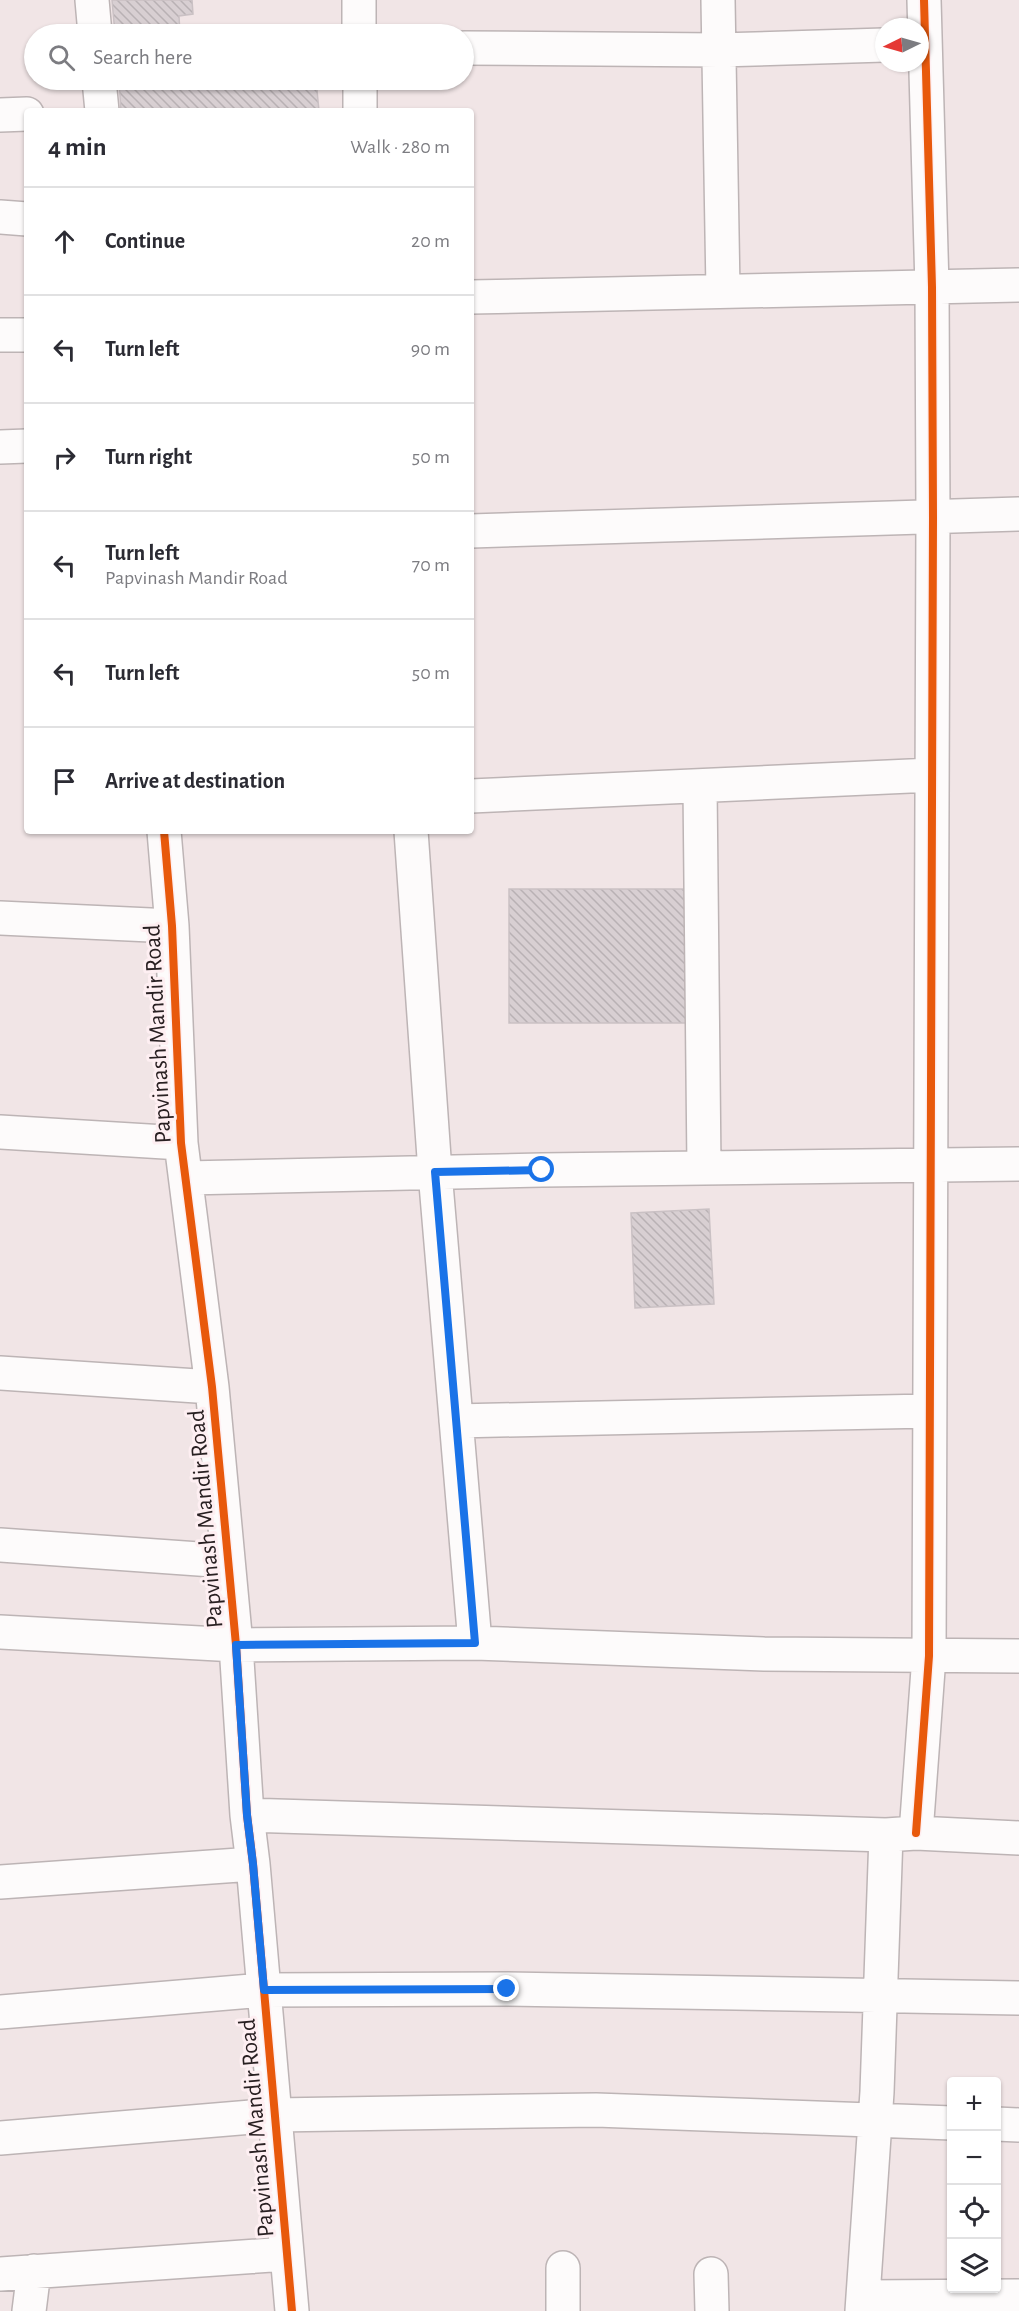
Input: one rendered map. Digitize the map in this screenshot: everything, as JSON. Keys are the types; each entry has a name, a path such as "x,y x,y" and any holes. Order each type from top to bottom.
{"street":[{"path":"92,0 94,24"},
{"path":"359,0 359,24"},
{"path":"718,0 723,291"},
{"path":"923,18 924,0"},
{"path":"474,48 719,50 875,45"},
{"path":"923,72 932,287 933,517 929,1656 901,1834 880,1997 875,2121 862,2304 1019,2296"},
{"path":"100,90 102,108"},
{"path":"360,90 360,108"},
{"path":"0,114 24,114"},
{"path":"0,217 24,219"},
{"path":"474,297 1019,285"},
{"path":"0,335 24,335"},
{"path":"0,447 24,446"},
{"path":"474,531 1019,514"},
{"path":"474,796 932,775"},
{"path":"700,786 704,1168"},
{"name":"Papvinash Mandir Road","path":"164,834 172,926 181,1143 212,1388 236,1645 247,1815 292,2311"},
{"path":"411,834 435,1172 475,1643"},
{"path":"0,918 172,926"},
{"path":"0,1132 181,1143"},
{"path":"186,1178 435,1172 1019,1164"},
{"path":"0,1373 212,1388"},
{"path":"456,1421 929,1411"},
{"path":"0,1545 227,1561"},
{"path":"0,1632 236,1645 475,1643 764,1654 1019,1656"},
{"path":"247,1815 1019,1838"},
{"path":"0,1882 253,1864"},
{"path":"0,2012 264,1990 507,1989 1019,1998"},
{"path":"0,2138 275,2115 596,2109 947,2123"},
{"path":"1001,2124 1019,2125"},
{"path":"0,2274 287,2254"},
{"path":"563,2268 563,2311"},
{"path":"28,2311 34,2271"},
{"path":"711,2274 712,2311"}],"building":[{"path":"112,0 192,0 193,14 179,16 179,24 114,24"},
{"path":"120,90 317,90 319,108 121,108"},
{"path":"509,889 688,889 688,1023 509,1023"},
{"path":"709,1209 714,1304 635,1308 631,1213"}],"cycle path":[{"path":"916,1833 929,1656 933,517 932,287 924,0"},
{"path":"164,834 172,926 181,1143 212,1387 236,1645 247,1815 292,2311"}],"route":[{"path":"507,1989 264,1990 247,1815 236,1645 475,1643 435,1172 542,1170"}]}
